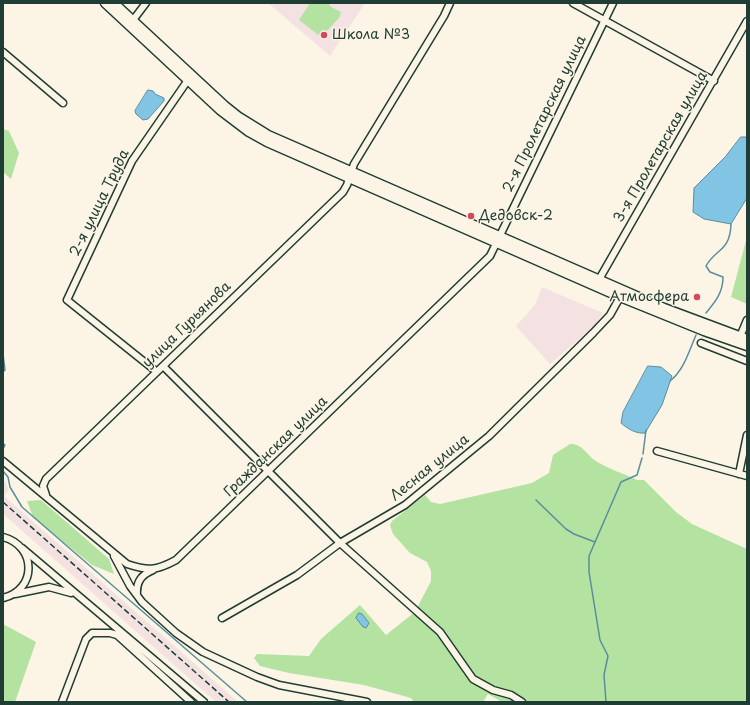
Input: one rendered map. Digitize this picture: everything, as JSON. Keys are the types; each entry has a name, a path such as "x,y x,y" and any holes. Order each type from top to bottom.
{"main road":[{"path":"105,3 131,22 211,94 244,120 291,146 597,283 669,310 742,340 747,346"},
{"path":"114,3 188,80 220,110 249,132 289,152 351,174"},
{"path":"597,283 620,297 672,319 742,340"}],"street":[{"path":"131,22 146,3"},
{"name":"улица Гурьянова","path":"46,496 43,486 46,478 343,192 354,164 444,16 450,3"},
{"path":"573,3 605,19 714,81"},
{"name":"2-я Пролетарская улица","path":"498,239 613,3"},
{"name":"3-я Пролетарская улица","path":"597,283 747,21"},
{"path":"3,52 63,103"},
{"name":"2-я улица Труда","path":"157,372 67,300 132,161 188,80"},
{"name":"Гражданская улица","path":"3,461 127,564 144,569 158,568 176,560 490,256 498,239"},
{"name":"Лесная улица","path":"222,618 297,575 340,543 405,505 489,436 598,328 610,315 620,297"},
{"path":"742,340 747,320"},
{"path":"701,343 747,361"},
{"path":"163,366 269,470 340,543 440,632 473,679 492,690 511,695 522,702"},
{"path":"739,474 747,435"},
{"path":"657,451 747,476"},
{"path":"3,532 204,702"},
{"path":"3,537 14,541"},
{"path":"12,595 21,588 28,573 27,557 22,548"},
{"path":"108,548 116,559 130,586 148,609 176,633 203,652 230,665 279,684 367,702"},
{"path":"137,595 138,584 143,575 158,568"},
{"path":"3,598 49,587 61,589 76,595"},
{"path":"62,702 86,640 92,633 100,632 117,635 191,702"}],"shaded area":[{"name":"Школа №3","path":"268,3 365,3 330,56"},
{"path":"542,287 603,313 595,325 550,364 516,326 535,305"},
{"path":"3,477 9,490 4,496 238,702 216,702 3,514"}],"green space":[{"path":"310,3 328,3 331,7 341,12 339,18 321,37 299,20"},
{"path":"3,129 9,131 19,153 11,179 3,172"},
{"path":"747,237 747,304 731,297"},
{"path":"570,444 577,445 593,459 603,465 637,480 644,480 676,512 692,524 747,549 747,702 502,702 488,694 483,702 414,702 411,698 364,685 289,673 260,666 254,658 257,654 309,656 321,639 360,605 386,635 415,612 431,581 431,571 427,562 410,553 393,534 390,525 392,521 425,495 431,502 440,504 532,483 549,473 553,455"},
{"path":"41,500 109,559 114,574 92,565 33,517 27,501"},
{"path":"3,624 36,642 15,702 3,702"}],"water":[{"path":"148,90 153,91 155,94 164,98 164,101 148,119 143,120 136,114 135,111"},
{"path":"741,137 747,137 747,198 731,224 704,219 693,212 694,188 725,157"},
{"path":"648,366 661,367 672,376 662,405 645,433 638,433 632,431 621,423 623,412"},
{"path":"359,613 362,614 369,623 366,628 363,627 356,618"}],"waterway":[{"path":"706,313 720,293 723,283 723,277 710,272 706,266 722,249 728,240 731,224"},
{"path":"670,381 683,366 696,335"},
{"path":"3,354 5,370 3,372"},
{"path":"643,454 646,430"},
{"path":"3,444 5,445 3,449"},
{"path":"606,702 604,675 608,656 600,640 589,572 589,556 621,482 637,475 642,458"},
{"path":"3,471 8,477 10,487 22,507 247,702"},
{"path":"536,500 566,529 574,534 595,542"}],"railway":[{"path":"3,502 229,702"}],"place":[{"name":"Школа №3","path":"324,35"},
{"name":"Дедовск-2","path":"471,216"},
{"name":"Атмосфера","path":"697,297"}]}
